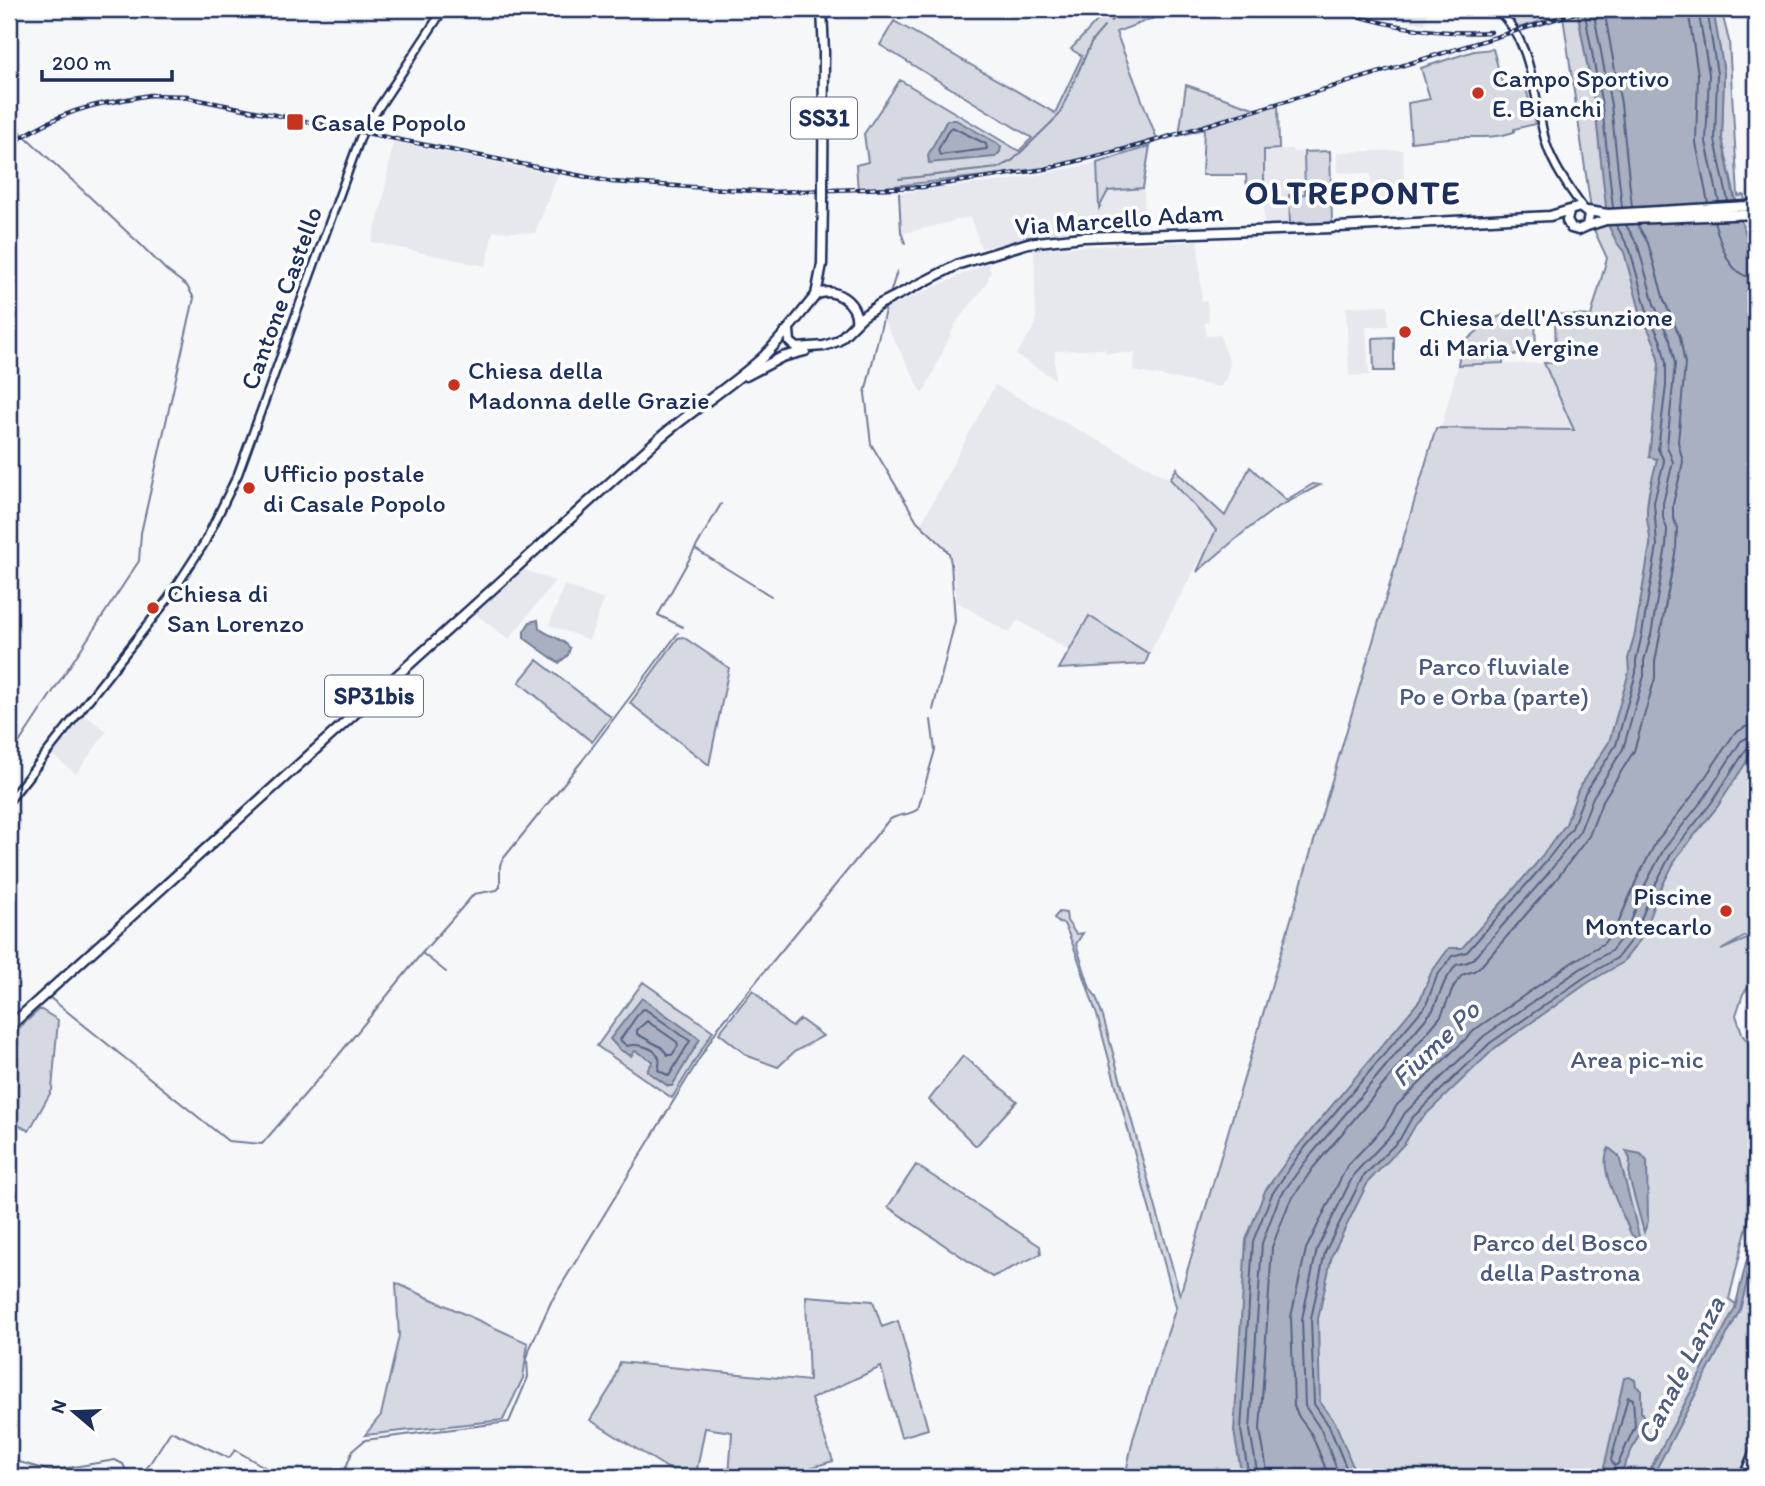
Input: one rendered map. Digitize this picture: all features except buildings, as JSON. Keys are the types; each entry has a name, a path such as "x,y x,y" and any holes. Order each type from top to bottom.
{"main road":[{"name":"SS31","path":"816,295 822,264 822,9"},
{"path":"1753,209 1606,220 1578,230 1569,225 1567,216 1571,210 1608,214 1753,209"},
{"name":"Via Marcello Adam","path":"856,322 885,302 959,264 1028,243 1097,237 1550,216 1571,210"},
{"path":"1588,211 1590,225"},
{"name":"Via Marcello Adam","path":"1550,216 1569,225"},
{"name":"SS31","path":"822,264 828,283 838,294"},
{"path":"826,291 838,294 856,311 856,322 838,341 809,348 797,348 792,344 788,338 790,327 816,295 826,291"},
{"path":"848,302 864,305 885,302"},
{"name":"SP31bis","path":"731,384 790,327"},
{"name":"SP31bis","path":"9,1027 692,410 731,384 782,357 809,348"},
{"path":"1744,1477 1756,1448"}],"street":[{"name":"Cantone Castello","path":"9,801 159,611 205,542 236,479 363,130 441,13 447,9"},
{"path":"1496,9 1507,19 1519,37 1547,146 1574,194 1588,211"},
{"path":"1571,210 1574,194"}],"shaded area":[{"path":"1379,9 1428,9 1425,24 1375,14"},
{"path":"393,142 558,175 535,233 493,231 486,266 371,242 382,206"},
{"path":"1292,149 1292,152 1304,152 1305,194 1289,195 1290,224 1264,224 1264,150"},
{"path":"1403,150 1405,202 1372,204 1371,174 1337,172 1337,152"},
{"path":"1097,163 1099,207 1108,191 1144,188 1145,231 1053,235 981,248 970,217 902,234 900,193 1011,180"},
{"path":"1198,241 1202,301 1207,301 1209,322 1205,323 1206,336 1220,335 1230,364 1226,379 1220,387 1133,371 1135,353 1106,353 1105,349 1055,351 1055,379 1016,355 1036,324 1034,249"},
{"path":"988,263 991,272 985,286 956,323 923,394 884,321 888,308"},
{"path":"1388,305 1388,326 1366,327 1369,375 1349,376 1346,307"},
{"path":"1544,363 1574,431 1441,428 1458,365"},
{"path":"995,385 1170,479 1216,530 1149,654 1090,616 1070,651 1018,620 1009,633 957,602 953,562 949,551 921,524"},
{"path":"519,568 555,581 509,639 471,611"},
{"path":"564,585 604,600 589,640 549,625"},
{"path":"83,714 107,731 76,774 51,754"}],"green space":[{"path":"1099,9 1178,9 1116,32 1157,139 1045,169 858,190 856,165 868,162 864,134 900,80 1019,151 1032,138 880,45 894,21 1055,113 1082,56 1071,49 1098,20"},
{"path":"1492,9 1577,9 1595,107 1609,225 1740,218 1722,139 1724,73 1713,9 1721,9 1729,41 1738,196 1744,195 1748,218 1756,232 1756,930 1721,950 1756,935 1756,977 1743,994 1736,1015 1743,1036 1756,1051 1756,1189 1729,1299 1740,1307 1756,1246 1756,1447 1743,1477 1125,1477 1133,1439 1176,1307 1097,1015 1069,935 1064,924 1054,918 1059,912 1066,913 1067,921 1076,934 1083,933 1076,944 1090,988 1103,1017 1180,1295 1436,428 1574,430 1544,363 1556,363 1555,314 1591,316 1607,258 1594,230 1563,16 1517,28 1513,19 1508,20"},
{"name":"Campo Sportivo E. Bianchi","path":"1493,49 1503,86 1524,80 1535,124 1489,137 1411,142 1408,103 1430,99 1421,68 1474,51"},
{"path":"1186,85 1259,110 1278,104 1279,149 1264,150 1264,185 1247,188 1246,175 1202,175 1204,129 1179,136"},
{"path":"1150,146 1143,188 1108,191 1099,208 1097,163"},
{"path":"1330,151 1332,222 1290,224 1289,195 1305,194 1304,152"},
{"path":"1512,311 1514,316 1535,315 1536,354 1504,355 1503,363 1458,365 1461,345 1489,321"},
{"path":"1394,337 1394,371 1374,371 1373,338"},
{"path":"1250,467 1286,500 1313,484 1320,485 1276,508 1197,572 1216,530 1170,479 1177,468 1179,474 1225,516"},
{"path":"1089,616 1149,654 1145,664 1059,669"},
{"path":"683,637 729,668 709,765 630,703 678,638"},
{"path":"537,660 611,717 592,742 519,682"},
{"path":"643,982 713,1031 672,1098 597,1046"},
{"path":"753,990 792,1027 800,1019 823,1036 794,1052 778,1067 748,1056 719,1033"},
{"path":"40,1009 58,1020 52,1090 29,1131 9,1120 9,1037"},
{"path":"963,1056 1017,1101 976,1146 929,1100"},
{"path":"916,1165 1040,1246 1041,1254 992,1277 888,1207"},
{"path":"396,1283 528,1343 523,1378 503,1420 365,1435 381,1415 399,1336"},
{"path":"806,1296 873,1301 882,1327 898,1321 928,1429 901,1437 881,1367 811,1399 833,1461 779,1477 729,1477 732,1432 705,1428 696,1474 706,1477 682,1477 590,1420 612,1385 620,1362 809,1381"}],"water":[{"name":"Fiume Po","path":"1577,9 1713,9 1724,73 1722,139 1734,197 1756,259 1756,747 1718,806 1677,857 1640,940 1622,963 1589,982 1495,1048 1416,1124 1405,1143 1368,1182 1332,1255 1318,1319 1320,1402 1335,1422 1357,1477 1242,1477 1234,1431 1246,1240 1265,1191 1293,1152 1420,1000 1431,973 1449,948 1462,948 1535,865 1566,824 1578,790 1609,742 1629,672 1628,659 1650,545 1647,509 1657,459 1649,457 1659,364 1655,344 1640,311 1624,252 1608,225 1595,107"},
{"path":"947,120 956,120 997,143 1001,147 1000,152 995,157 929,163 928,155"},
{"path":"538,620 539,628 570,648 568,655 559,663 524,638 524,631 530,622"},
{"path":"642,998 700,1039 672,1086 647,1071 653,1061 635,1051 631,1056 620,1050 610,1039"},
{"path":"1609,1148 1619,1156 1639,1236 1637,1239 1631,1234 1608,1179 1606,1157"},
{"path":"1626,1151 1641,1154 1647,1161 1648,1221 1644,1232 1629,1177 1630,1159"},
{"path":"1756,1223 1756,1246 1740,1310 1652,1477 1646,1477 1735,1308"},
{"path":"1624,1378 1635,1380 1636,1386 1641,1390 1641,1412 1644,1417 1642,1428 1619,1477 1602,1477"}],"waterway":[{"path":"1111,21 1121,9"},
{"path":"899,179 998,168 1013,160 1059,115 1092,41 1104,27"},
{"path":"9,121 22,133"},
{"path":"9,758 139,561 141,533 194,298 187,286 166,270 27,138"},
{"path":"899,193 901,232 905,243"},
{"path":"890,294 897,271"},
{"path":"886,306 865,393 871,444 917,521 949,553 951,563 955,621 933,710"},
{"path":"695,549 721,504"},
{"path":"683,627 658,615 695,549 771,596"},
{"path":"49,997 228,1141 262,1144 474,894 497,890 500,887 500,865 503,859 582,761 678,633"},
{"path":"342,1477 353,1450 365,1440 509,1422 528,1377 527,1359 530,1348 551,1302 718,1028 888,821 918,809 935,750 931,720"},
{"path":"422,953 446,972"},
{"path":"141,1477 171,1431 229,1458 235,1450 282,1477"},
{"path":"9,1459 50,1471 115,1460 123,1464 129,1477"}],"railway":[{"path":"1336,9 1374,21 1412,28 1491,32"},
{"path":"179,96 612,182 771,192 923,187 1045,169 1138,146 1588,9"},
{"path":"111,102 150,95 188,96"},
{"path":"9,146 61,117 103,103 118,101"}],"place":[{"name":"Campo Sportivo E. Bianchi","path":"1478,93"},
{"name":"Casale Popolo","path":"295,122"},
{"name":"Chiesa dell'Assunzione di Maria Vergine","path":"1405,332"},
{"name":"Chiesa della Madonna delle Grazie","path":"454,385"},
{"name":"Ufficio postale di Casale Popolo","path":"249,488"},
{"name":"Chiesa di San Lorenzo","path":"153,608"},
{"name":"Piscine Montecarlo","path":"1726,911"}],"district":[{"name":"OLTREPONTE","path":"1353,192"}],"park label":[{"name":"Parco fluviale Po e Orba (parte)","path":"1494,681"},
{"name":"Area pic-nic","path":"1637,1059"},
{"name":"Parco del Bosco della Pastrona","path":"1560,1257"}],"water label":[{"name":"Canale Lanza","path":"1680,1370"}]}
